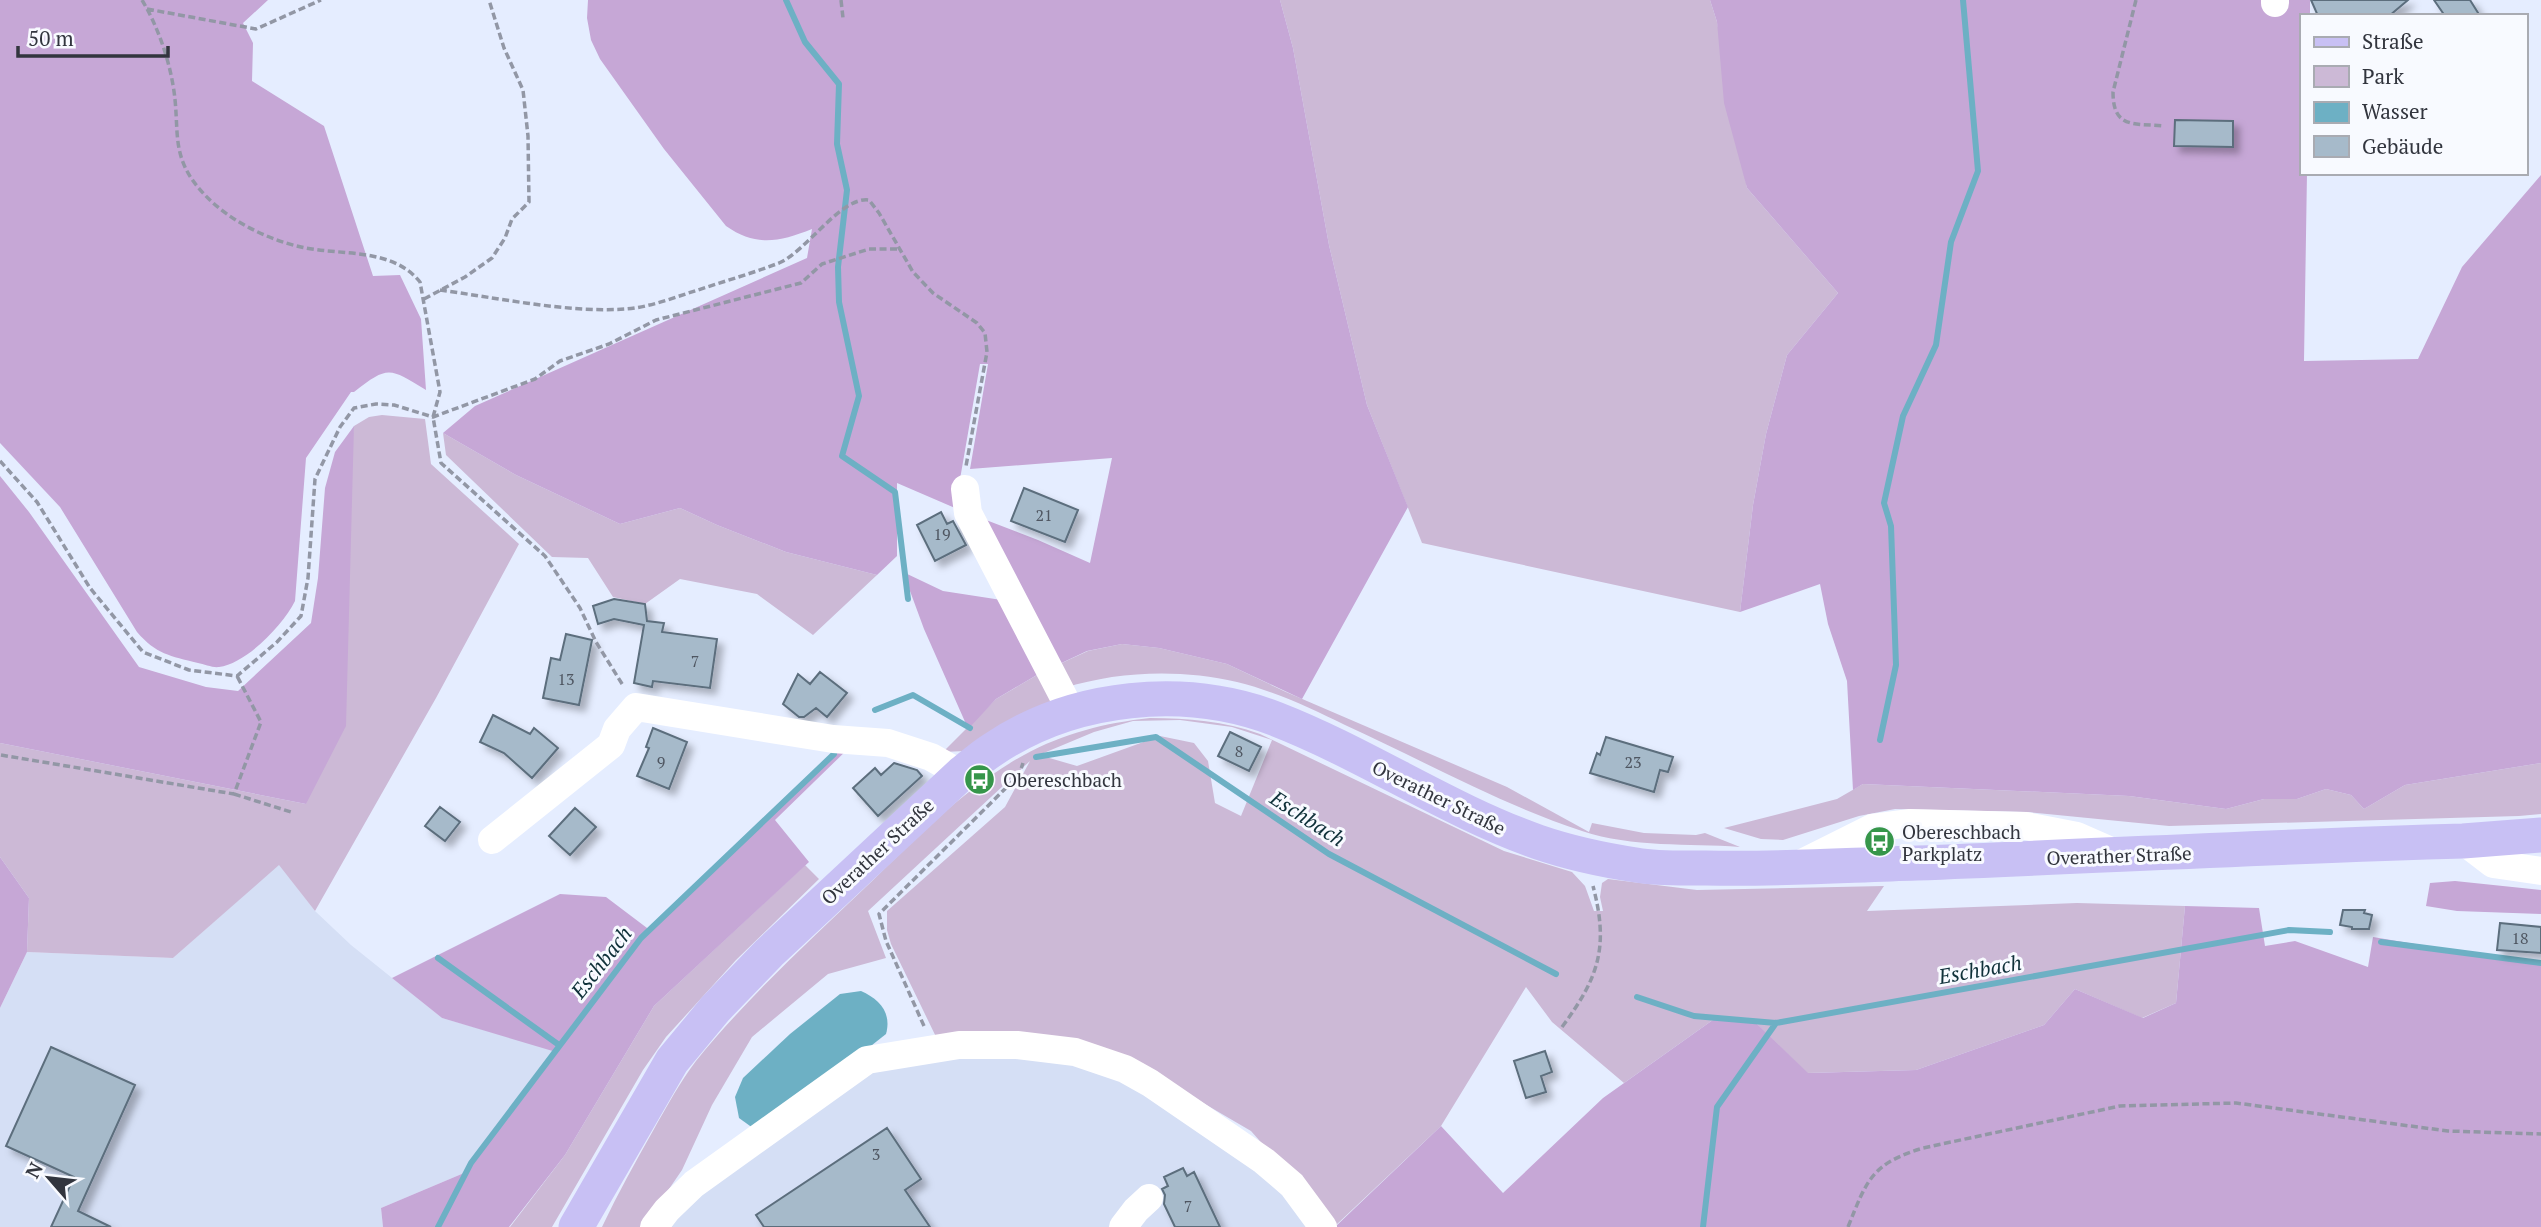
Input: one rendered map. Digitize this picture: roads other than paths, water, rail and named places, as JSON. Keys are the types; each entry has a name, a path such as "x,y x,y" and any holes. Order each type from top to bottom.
{"main road":[{"name":"Overather Straße","path":"576,1227 672,1061 715,1009 769,953 961,774 993,749 1034,727 1072,713 1124,701 1186,700 1245,709 1298,728 1475,816 1536,842 1584,856 1641,866 1737,869 2463,841 2541,835"}],"street":[{"path":"965,489 968,513 1072,713"},
{"path":"492,840 611,745 617,729 636,707 833,739 888,743 931,757 961,774"},
{"path":"2463,841 2493,864 2541,871"},
{"path":"654,1227 694,1184 867,1060 959,1045 1017,1045 1075,1052 1125,1069 1172,1096 1264,1161 1292,1185 1323,1227"},
{"path":"1123,1227 1150,1198"}],"water":[{"path":"861,991 882,1007 887,1019 886,1034 771,1125 757,1131 739,1118 735,1097 743,1078 790,1034 840,994"}],"waterway":[{"path":"786,0 805,42 839,84 837,144 847,190 838,267 839,302 859,396 842,456 895,492 908,599"},
{"path":"1880,740 1896,665 1891,526 1884,503 1903,416 1936,345 1951,242 1978,171 1963,0"},
{"name":"Eschbach","path":"875,710 913,695 970,728"},
{"name":"Eschbach","path":"1036,757 1156,737 1329,854 1556,974"},
{"name":"Eschbach","path":"438,1227 471,1163 641,938 834,754"},
{"name":"Eschbach","path":"1637,997 1694,1016 1776,1023 2289,930 2330,932"},
{"name":"Eschbach","path":"2381,942 2541,963"},
{"path":"438,958 559,1045"},
{"path":"1703,1227 1717,1107 1776,1023"}],"place":[{"name":"Obereschbach","path":"980,779"},
{"name":"Obereschbach Parkplatz","path":"1879,842"}]}
